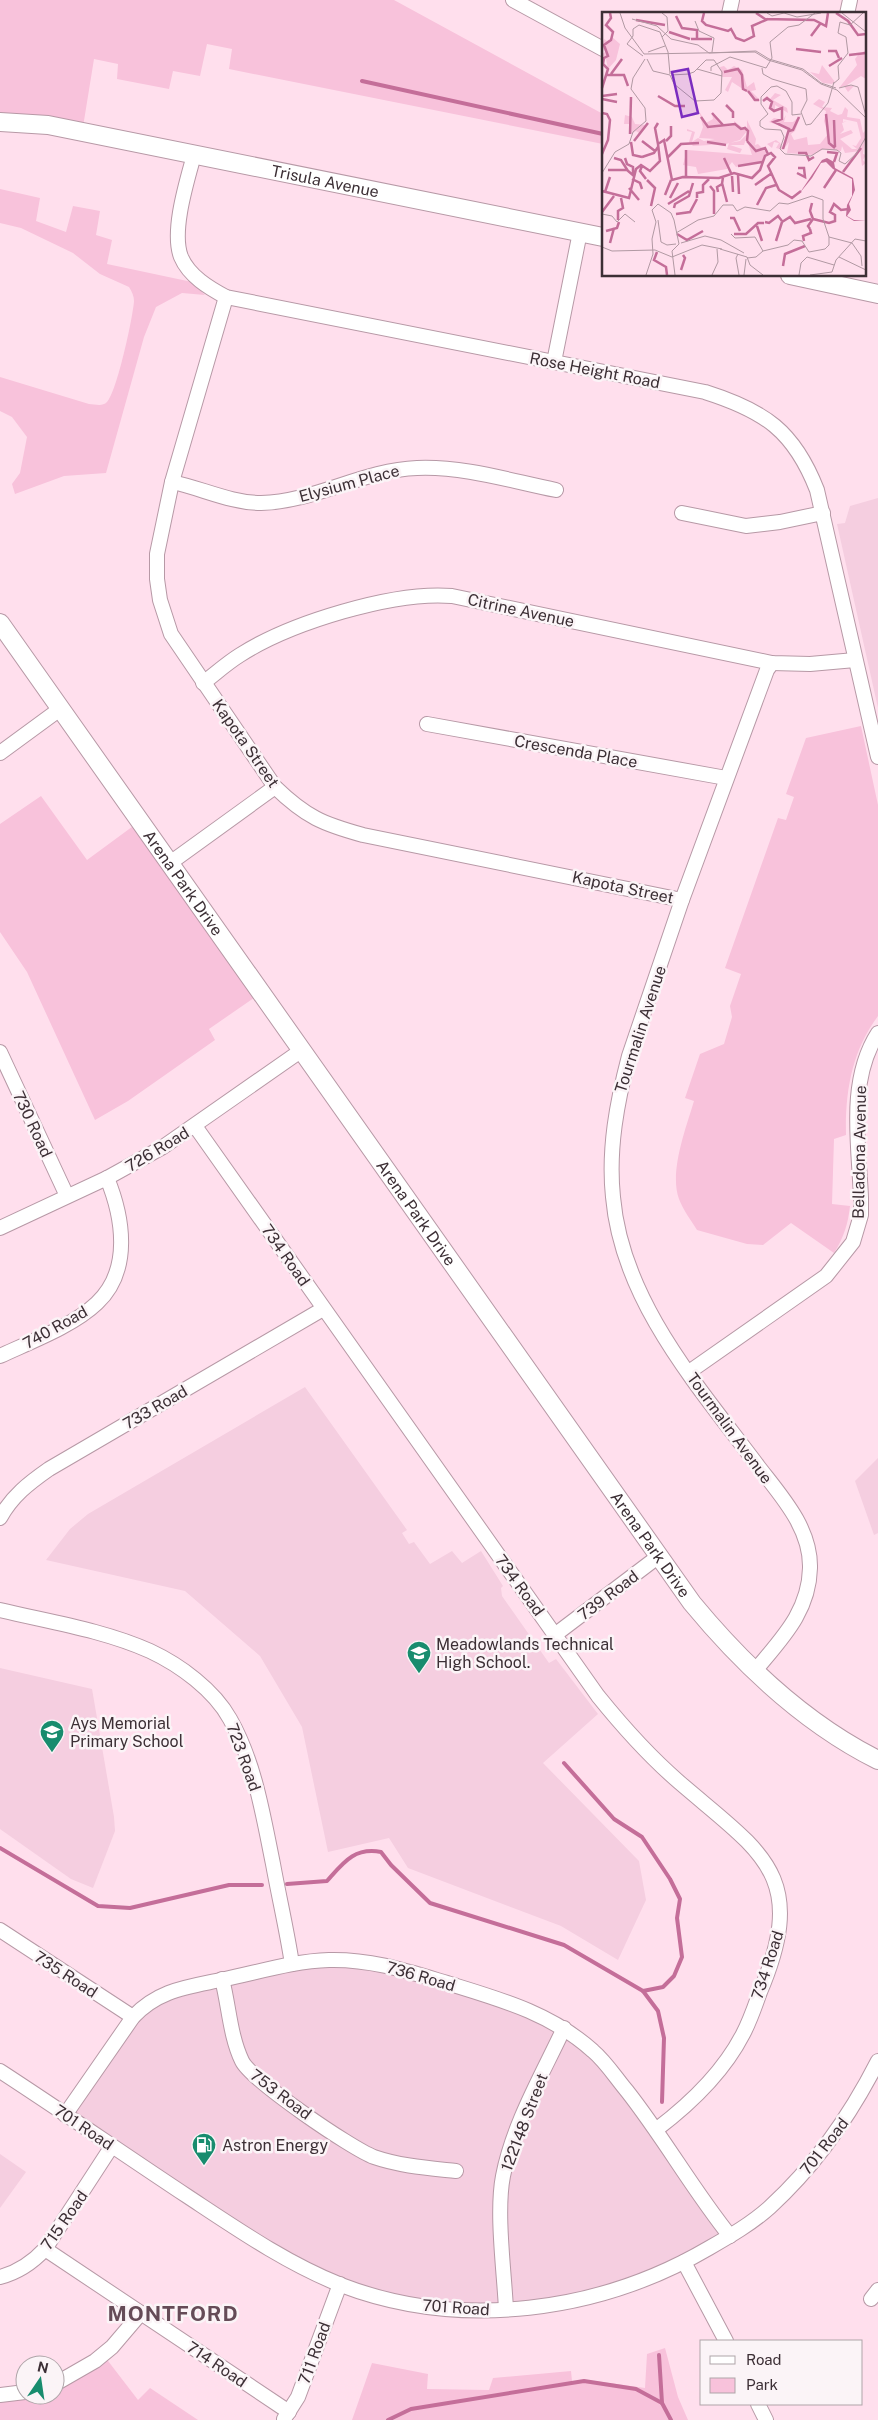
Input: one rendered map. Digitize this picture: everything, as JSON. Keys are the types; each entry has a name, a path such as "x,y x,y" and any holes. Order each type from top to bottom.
{"street":[{"path":"513,0 602,48"},
{"name":"Trisula Avenue","path":"0,109 48,125 602,237"},
{"name":"Trisula Avenue","path":"0,122 48,125"},
{"name":"Rose Height Road","path":"194,155 179,222 178,246 188,268 204,284 226,298 706,392 749,408 782,432 797,448 807,465 823,513 878,757"},
{"path":"554,362 580,232"},
{"path":"798,276 878,294"},
{"path":"811,279 878,284"},
{"name":"Kapota Street","path":"226,298 172,482 157,554 160,600 171,634 275,788 309,816 328,825 682,900"},
{"name":"Elysium Place","path":"172,482 246,501 266,502 294,498 384,471 434,468 486,475 556,490"},
{"path":"682,514 746,526 780,522 823,513"},
{"name":"Citrine Avenue","path":"203,683 239,655 288,631 364,606 398,598 430,594 452,596 772,663 810,664 855,660"},
{"name":"Arena Park Drive","path":"0,623 713,1629 754,1672 804,1713 878,1760"},
{"name":"Tourmalin Avenue","path":"754,1672 794,1623 802,1607 809,1579 808,1552 805,1538 791,1510 664,1336 630,1272 615,1216 612,1170 618,1096 629,1056 726,778 766,670 772,663"},
{"path":"0,753 60,709"},
{"name":"Crescenda Place","path":"427,724 726,778"},
{"path":"170,863 275,788"},
{"name":"Belladona Avenue","path":"689,1372 826,1276 853,1242 860,1214 861,1198 859,1092 865,1060 878,1033"},
{"name":"726 Road","path":"0,1228 106,1178 195,1126 302,1050"},
{"name":"730 Road","path":"0,1052 67,1196"},
{"name":"734 Road","path":"195,1126 598,1696 623,1726 664,1768 744,1836 759,1853 771,1874 779,1894 781,1924 776,1950 743,2034 716,2073 691,2099 657,2129"},
{"name":"740 Road","path":"0,1356 80,1317 98,1303 107,1290 120,1259 122,1234 117,1206 106,1178"},
{"name":"733 Road","path":"0,1518 8,1503 24,1487 49,1469 323,1309"},
{"name":"739 Road","path":"556,1634 660,1556"},
{"name":"723 Road","path":"0,1610 94,1633 151,1652 172,1663 192,1677 216,1700 230,1718 242,1743 255,1781 292,1964"},
{"name":"735 Road","path":"0,1930 133,2017"},
{"name":"736 Road","path":"65,2115 133,2017 159,1995 292,1964 328,1960 375,1962 523,2007 564,2028 595,2052 657,2129 730,2236"},
{"name":"753 Road","path":"222,1979 230,2022 242,2060 255,2076 350,2144 371,2156 406,2165 456,2171"},
{"name":"122148 Street","path":"506,2309 501,2203 503,2178 513,2143 532,2095 564,2028"},
{"name":"701 Road","path":"0,2071 112,2146 299,2266 340,2284 380,2298 453,2309 506,2309 553,2305 602,2295 655,2276 730,2236 768,2208 812,2165 855,2104 878,2061"},
{"name":"715 Road","path":"0,2277 22,2269 35,2260 45,2249 112,2146"},
{"name":"714 Road","path":"45,2249 141,2313 286,2416"},
{"path":"684,2262 725,2340"},
{"name":"711 Road","path":"286,2416 298,2396 340,2284"},
{"path":"65,2379 101,2356 141,2313"},
{"path":"0,2395 15,2393"},
{"path":"758,2405 766,2420"}],"shaded area":[{"path":"878,498 878,708 837,524 845,523 850,506"},
{"name":"Meadowlands Technical High School.","path":"305,1387 407,1530 402,1533 409,1544 414,1542 430,1564 452,1551 462,1563 481,1551 503,1586 501,1588 502,1596 549,1663 556,1659 598,1714 543,1763 639,1861 646,1900 618,1960 561,1926 408,1868 389,1838 328,1852 302,1727 260,1656 185,1591 46,1560 70,1529 88,1514"},
{"path":"878,1458 878,1533 874,1535 855,1481"},
{"name":"Ays Memorial Primary School","path":"0,1668 92,1689 115,1831 93,1888 71,1879 0,1829"},
{"path":"327,1960 477,1992 577,2037 730,2236 699,2253 553,2305 415,2304 299,2266 65,2114 159,1995"},
{"path":"0,2154 26,2172 0,2208"}],"green space":[{"path":"0,0 394,0 602,113 602,144 229,69 232,49 207,44 200,76 173,71 169,89 117,79 118,64 94,59 82,133 0,122"},
{"path":"0,189 40,198 36,221 66,232 73,206 100,211 96,235 112,240 107,264 192,282 205,295 182,293 156,307 144,337 106,473 64,476 15,494 12,484 20,473 27,437 12,417 0,411 0,377 89,404 105,404 111,395 120,370 134,301 129,287 100,274 73,253 21,228 0,223"},
{"path":"861,726 878,805 878,1016 869,1029 856,1057 849,1087 846,1135 834,1139 832,1204 850,1206 848,1219 843,1236 834,1253 791,1223 763,1245 747,1244 697,1230 679,1199 676,1188 677,1163 694,1101 685,1098 700,1054 724,1044 732,1017 730,1006 741,974 725,968 778,818 786,820 794,797 786,794 806,738"},
{"path":"41,796 87,860 140,821 261,993 209,1029 215,1040 128,1101 95,1120 27,972 0,932 0,824"},
{"path":"665,2348 678,2397 688,2420 352,2420 372,2363 428,2374 427,2389 489,2390 493,2378 571,2371 572,2381 595,2381 645,2388 647,2354"},
{"path":"105,2357 138,2400 150,2388 198,2420 0,2420 0,2400 15,2397 15,2405 65,2405 65,2380"}],"waterway":[{"path":"362,81 602,134"},
{"path":"564,1763 614,1819 642,1837 670,1879 680,1899 677,1918 682,1957 674,1976 663,1987 643,1991"},
{"path":"0,1848 98,1906 130,1908 229,1885 262,1885"},
{"path":"287,1884 327,1881 344,1863 356,1854 372,1851 381,1852 391,1865 430,1903 564,1945 643,1991 658,2011 664,2038 662,2102"},
{"path":"659,2355 662,2403 671,2420"},
{"path":"388,2420 411,2409 584,2381 636,2389 662,2403"}],"place":[{"name":"Meadowlands Technical High School.","path":"419,1674"},
{"name":"Ays Memorial Primary School","path":"52,1753"},
{"name":"Astron Energy","path":"204,2166"}],"district":[{"name":"MONTFORD","path":"173,2314"}]}
